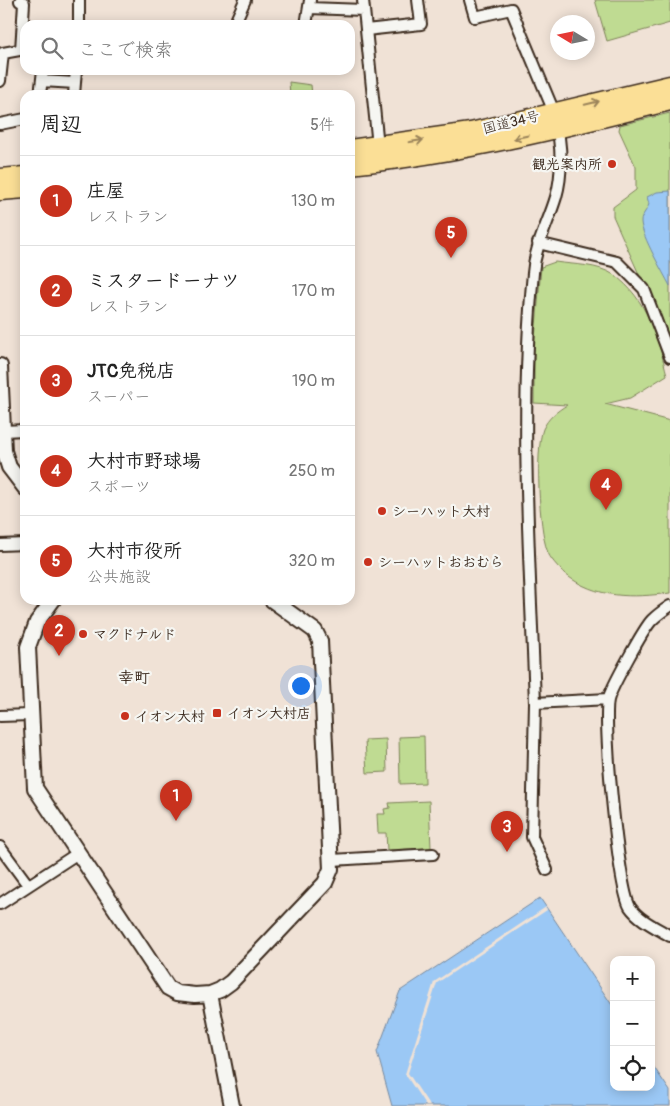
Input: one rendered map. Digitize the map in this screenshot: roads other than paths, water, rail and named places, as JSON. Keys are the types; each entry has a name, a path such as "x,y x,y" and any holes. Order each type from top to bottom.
{"highway":[{"name":"国道34号","path":"355,148 471,132 670,85"},
{"name":"国道34号","path":"355,163 466,149 558,129 670,101"},
{"path":"0,178 20,176"},
{"path":"0,191 20,189"}],"street":[{"path":"79,0 79,20"},
{"path":"236,20 244,0"},
{"path":"366,30 421,24 418,0"},
{"path":"470,0 475,17 511,9 554,112 558,129 562,167 556,198 538,243 533,272 525,421 535,703 532,837 547,870"},
{"path":"20,1 24,3 24,20"},
{"path":"307,20 310,4 364,5 378,146"},
{"path":"0,82 3,53 20,50"},
{"path":"41,90 43,75"},
{"path":"74,90 75,75"},
{"path":"42,81 74,83"},
{"path":"0,124 20,120"},
{"path":"538,243 617,262 644,289 670,357"},
{"path":"0,366 4,451 9,467 20,481"},
{"path":"3,431 20,430"},
{"path":"0,545 20,544"},
{"path":"49,605 37,622 28,647 35,788 168,988 177,993 195,995 210,994 231,982 325,883 331,869 320,641 315,631 279,605"},
{"path":"670,606 651,621 608,699 608,731 615,822 626,895 631,907 642,919 670,936"},
{"path":"535,703 608,699"},
{"path":"0,716 30,715"},
{"path":"0,847 28,885"},
{"path":"0,904 78,853"},
{"path":"332,860 433,854"},
{"path":"210,994 232,1106"}],"water":[{"path":"670,191 670,286 649,245 641,222 649,204 647,197 657,192"},
{"path":"540,898 610,1002 610,1091 655,1091 655,1069 670,1091 670,1106 392,1106 377,1052 400,991"}],"place":[{"name":"観光案内所","path":"612,164"},
{"name":"大村市役所","path":"451,258"},
{"name":"大村市野球場","path":"606,510"},
{"name":"シーハット大村","path":"382,511"},
{"name":"シーハットおおむら","path":"368,562"},
{"name":"マクドナルド","path":"83,634"},
{"name":"ミスタードーナツ","path":"59,656"},
{"name":"イオン大村店","path":"217,713"},
{"name":"イオン大村","path":"125,716"},
{"name":"庄屋","path":"176,821"},
{"name":"JTC免税店","path":"507,852"}],"district":[{"name":"幸町","path":"134,677"}]}
